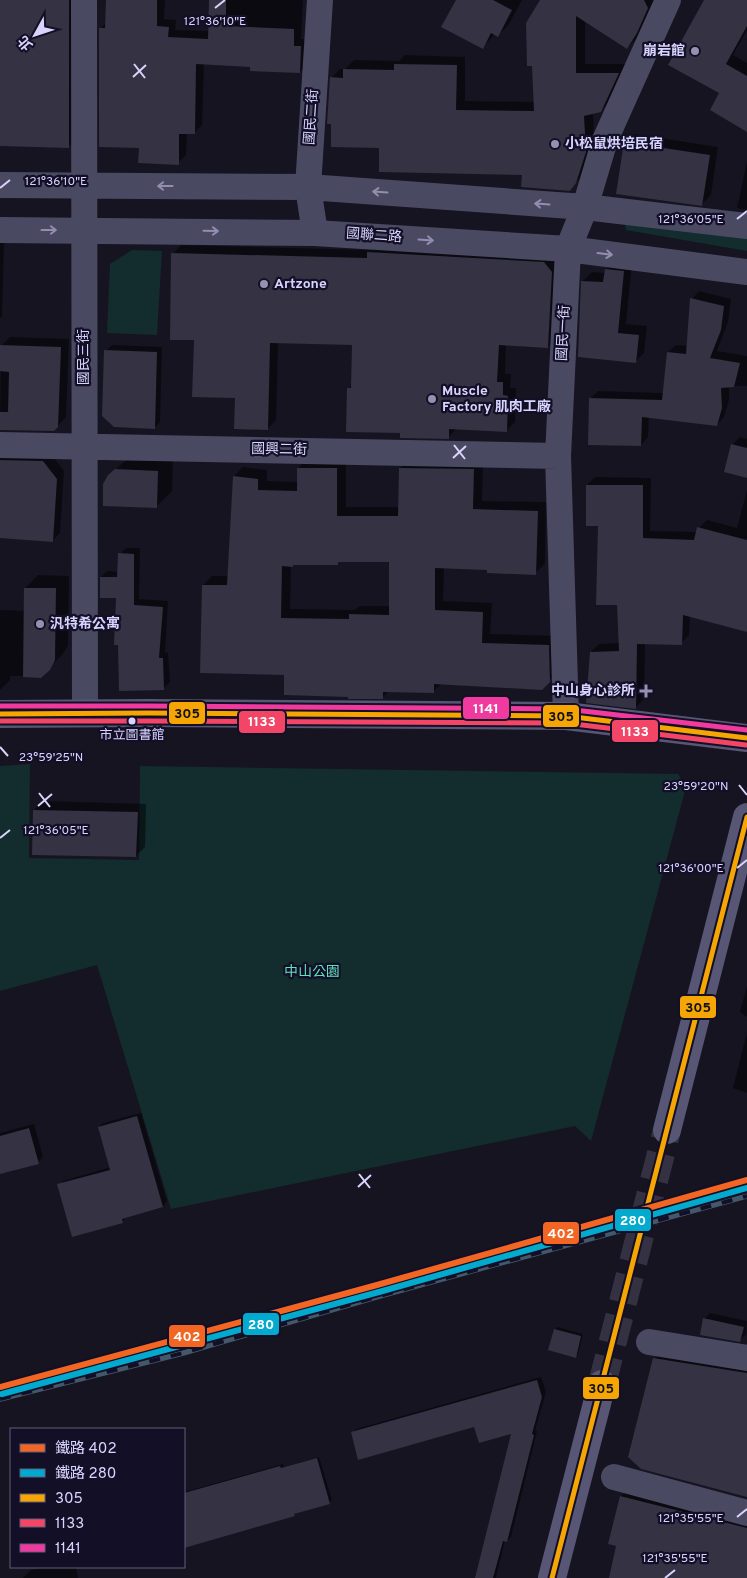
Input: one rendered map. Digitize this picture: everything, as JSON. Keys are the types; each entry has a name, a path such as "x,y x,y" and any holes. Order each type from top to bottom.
{"street":[{"name":"國民三街","path":"84,0 85,714"},
{"name":"國民二街","path":"315,233 308,187 320,0"},
{"name":"國民一街","path":"566,716 558,456 568,249 586,207 605,140 668,0"},
{"path":"0,185 308,187 586,207 747,226"},
{"name":"國聯二路","path":"0,230 315,233 568,249 747,272"},
{"name":"國興二街","path":"0,445 558,456"},
{"path":"0,714 148,713 566,716 747,738"},
{"path":"667,1130 747,817"},
{"path":"649,1342 747,1358"},
{"path":"552,1578 602,1384"},
{"path":"614,1477 747,1513"}],"green space":[{"path":"623,214 747,236 747,251 626,230"},
{"path":"132,250 162,251 157,335 107,333 110,264"},
{"name":"中山公園","path":"30,764 29,858 139,860 140,766 678,774 686,787 591,1141 575,1126 171,1209 97,965 0,991 0,766"}],"building":[{"path":"0,0 69,0 69,148 0,146"},
{"path":"106,0 157,0 157,26 169,27 168,37 208,39 209,0 226,0 226,26 294,29 294,46 301,46 300,73 250,71 250,67 196,64 195,134 179,134 179,165 138,163 139,148 99,147 99,28 105,28"},
{"path":"456,0 493,0 512,10 498,37 491,33 483,49 441,27"},
{"path":"540,0 644,0 648,8 637,33 627,49 576,16 576,73 619,73 601,112 584,116 586,152 576,183 570,191 521,187 522,175 379,172 379,148 331,147 331,124 327,124 330,77 343,78 343,69 394,70 394,64 457,65 456,110 534,111 532,66 527,66 526,23"},
{"path":"704,0 747,0 747,26 726,64 747,76 747,132 710,110 719,93 668,65"},
{"path":"624,142 710,155 702,206 616,194"},
{"path":"367,252 544,262 552,272 548,348 499,345 497,382 503,382 503,395 508,396 507,432 449,429 449,439 400,438 400,433 346,432 347,388 351,388 352,345 270,343 268,430 234,429 235,398 192,397 194,340 170,340 171,253 367,258"},
{"path":"605,269 624,271 618,333 639,335 636,363 578,357 581,281 603,282"},
{"path":"690,298 724,306 721,330 710,358 740,363 734,387 721,388 722,408 717,426 642,417 641,446 588,445 589,398 662,400 667,352 686,354"},
{"path":"0,345 61,347 58,427 54,431 0,430 0,412 8,412 9,372 0,371"},
{"path":"104,350 157,352 155,429 114,427 102,416"},
{"path":"731,444 747,448 747,478 724,472"},
{"path":"0,460 43,461 57,479 53,542 0,538"},
{"path":"297,468 337,468 337,516 398,516 399,468 474,469 473,509 538,511 536,575 487,573 487,570 435,568 435,610 483,612 482,643 549,645 550,682 542,690 434,684 434,693 383,692 383,699 348,699 348,697 284,695 284,675 200,673 202,585 227,585 233,476 258,479 258,490 297,491","holes":["338,562 389,562 389,615 349,614 349,619 281,618 282,566 338,565"]},
{"path":"115,469 158,471 157,508 103,506 103,484 108,475"},
{"path":"586,485 643,485 643,538 694,540 697,527 747,540 747,632 683,615 682,645 637,644 636,709 586,703 590,652 619,651 617,605 596,605 598,526 586,526"},
{"path":"118,553 134,554 134,605 163,607 159,658 163,658 164,690 119,691 118,645 114,645 116,598 100,598 100,577 117,577"},
{"name":"汎特希公寓","path":"24,588 56,588 55,660 50,670 41,678 23,677"},
{"path":"33,810 138,812 136,857 32,855"},
{"path":"137,1116 163,1207 122,1219 123,1223 72,1237 57,1184 110,1170 98,1127"},
{"path":"29,1128 39,1164 0,1174 0,1136"},
{"path":"703,1318 744,1327 740,1342 700,1335"},
{"path":"554,1329 581,1336 576,1358 548,1350"},
{"path":"653,1358 747,1373 747,1497 641,1469 628,1457"},
{"path":"537,1380 542,1397 507,1542 503,1541 493,1578 475,1578 511,1434 479,1443 474,1427 358,1460 351,1432"},
{"path":"317,1458 330,1504 185,1548 185,1493 280,1466 281,1468"},
{"path":"620,1496 747,1528 747,1578 609,1578 616,1546 608,1544"}],"tunnel":[{"path":"602,1384 667,1130"}],"railway":[{"path":"0,1399 183,1353 376,1297 747,1196"}],"rail line":[{"name":"402","path":"0,1387 377,1285 747,1180"},
{"name":"280","path":"2,1394 379,1292 747,1188"}],"transit line":[{"name":"1141","path":"0,706 566,709 747,730"},
{"name":"305","path":"0,714 148,713 566,716 747,738"},
{"name":"1133","path":"0,721 566,723 746,745"},
{"name":"305","path":"552,1578 747,817"}],"place":[{"name":"崩岩館","path":"695,51"},
{"name":"小松鼠烘培民宿","path":"555,144"},
{"name":"Artzone","path":"264,284"},
{"name":"Muscle Factory 肌肉工廠","path":"432,399"},
{"name":"汎特希公寓","path":"40,624"},
{"name":"中山身心診所","path":"646,691"},
{"name":"市立圖書館","path":"132,721"}]}
